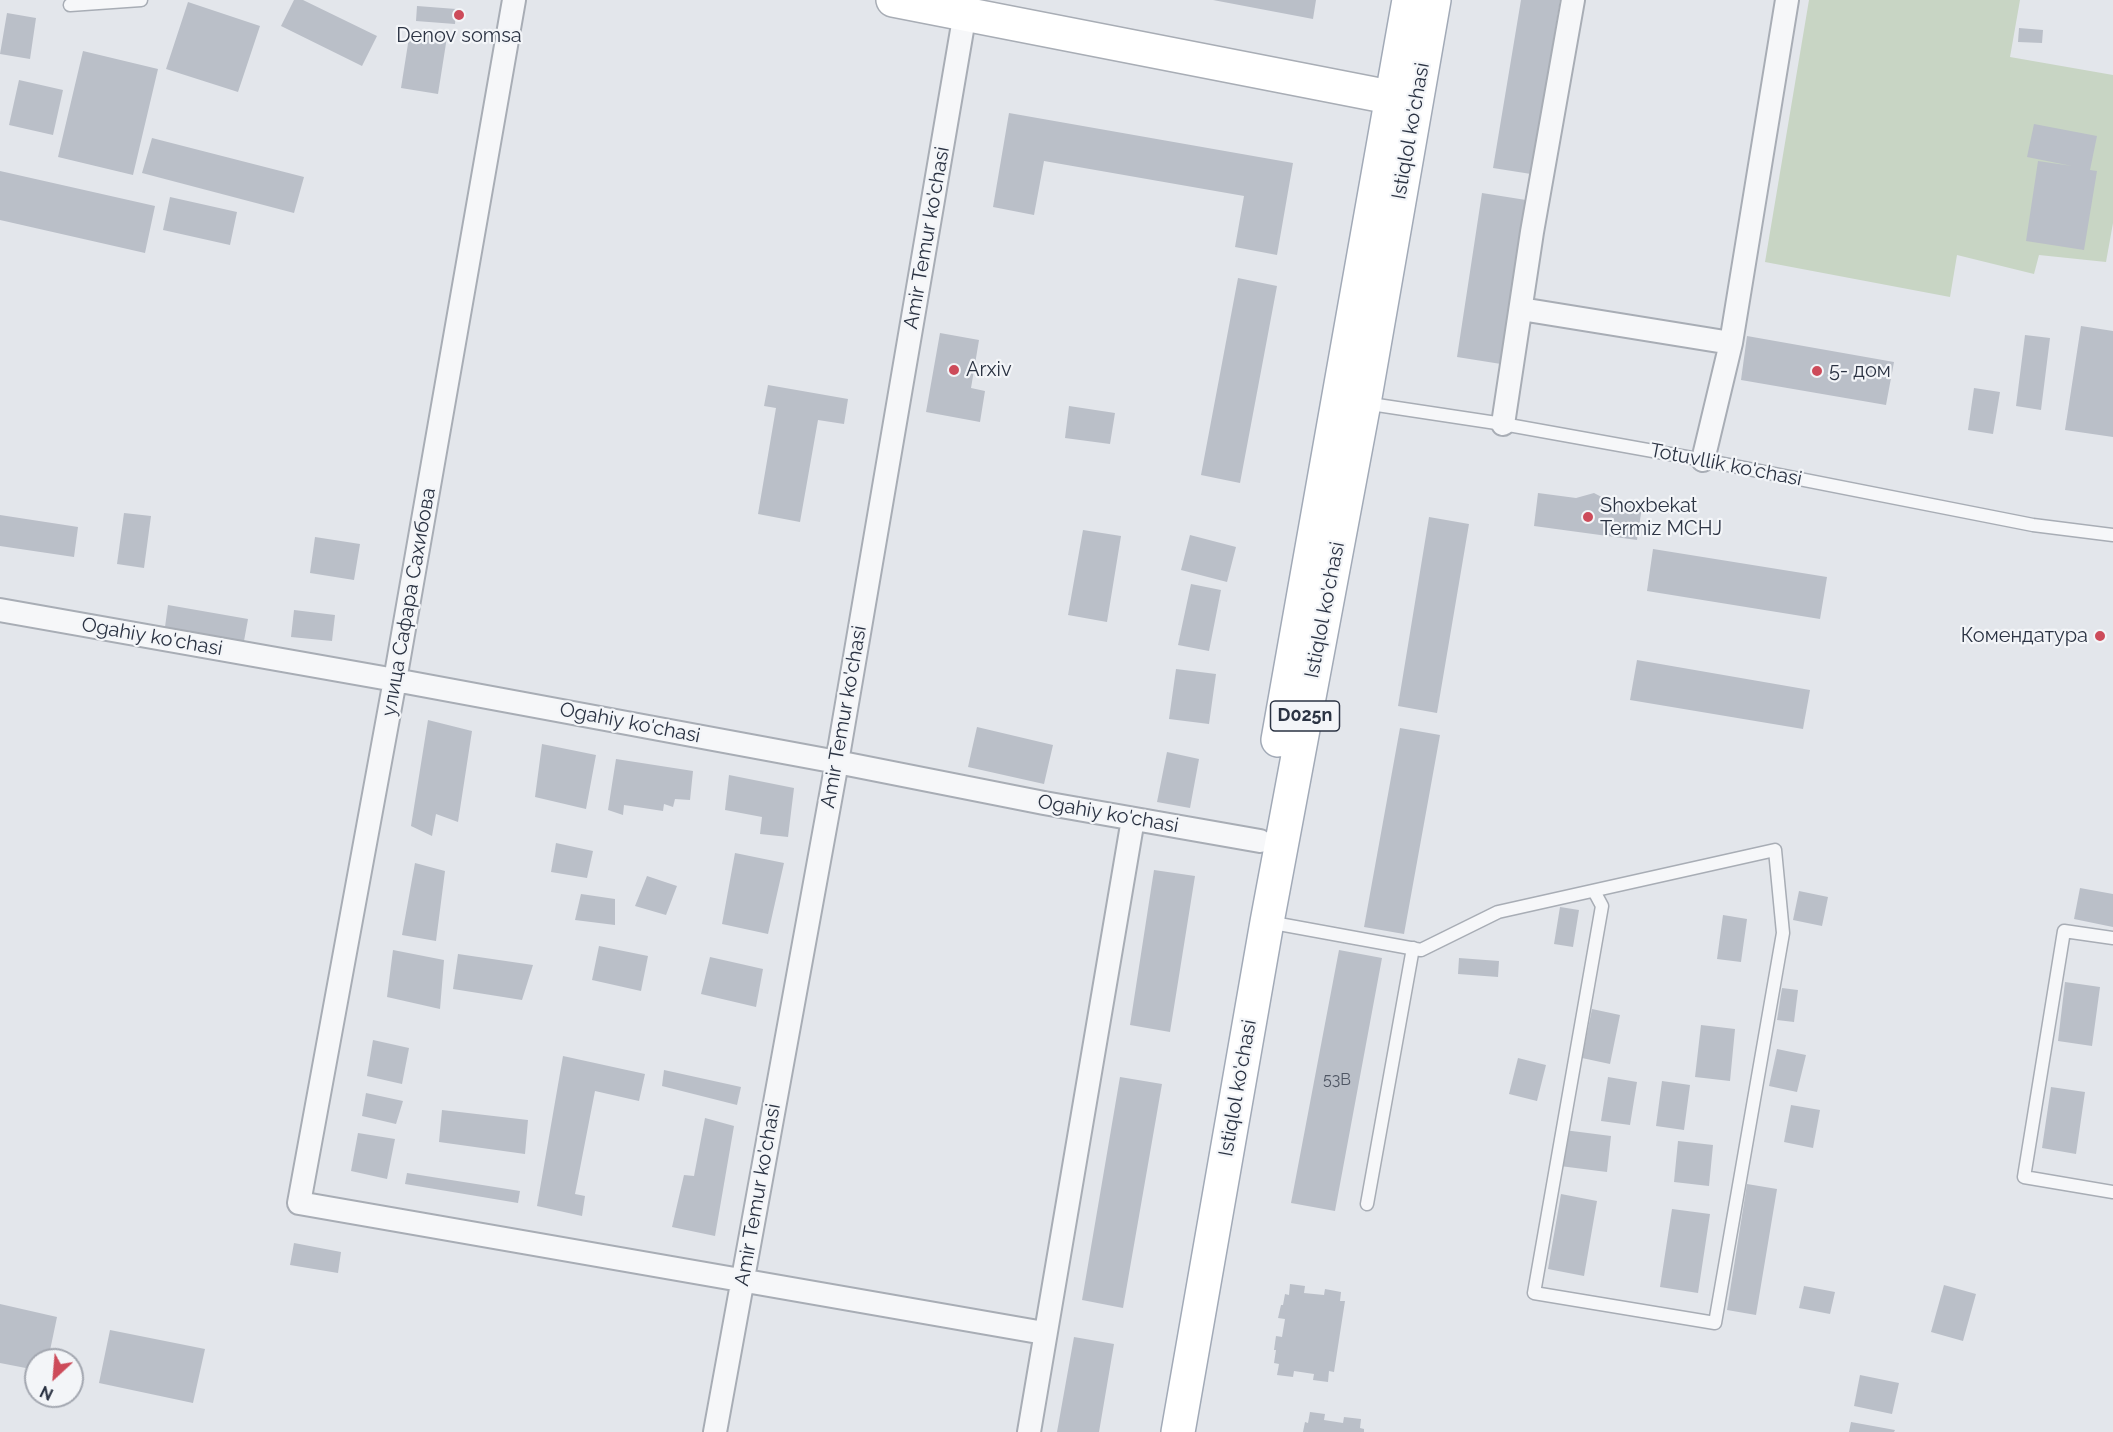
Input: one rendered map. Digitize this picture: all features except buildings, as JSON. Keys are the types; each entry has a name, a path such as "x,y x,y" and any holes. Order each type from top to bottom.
{"main road":[{"path":"893,0 967,8 1403,99"},
{"name":"Istiqlol ko'chasi","path":"1178,1432 1267,922 1351,401 1403,99 1408,0"},
{"name":"Istiqlol ko'chasi","path":"1403,99 1434,0"},
{"name":"Istiqlol ko'chasi","path":"1159,1432 1260,841 1351,401"}],"street":[{"name":"улица Сафара Сахибова","path":"514,0 395,680 299,1203 742,1280"},
{"path":"1503,424 1573,0"},
{"path":"1703,460 1731,343 1787,0"},
{"name":"Amir Temur ko'chasi","path":"715,1432 837,762 967,8"},
{"path":"1521,309 1731,343"},
{"name":"Ogahiy ko'chasi","path":"0,610 395,680 1044,803 1260,841"},
{"path":"1029,1432 1133,819"},
{"path":"742,1280 1044,1333"}],"lane":[{"path":"70,5 141,0"},
{"name":"Totuvllik ko'chasi","path":"1351,401 1503,424 1703,460 2033,525 2113,535"},
{"path":"1267,922 1421,950 1498,912 1775,850 1783,933 1715,1323 1534,1293 1602,906 1594,891"},
{"path":"2113,938 2064,931 2024,1178 2113,1192"},
{"path":"1367,1204 1413,948"}],"green space":[{"path":"1809,0 2020,0 2010,57 2113,75 2113,223 2106,262 2039,255 2034,274 1957,255 1950,297 1765,262"}],"place":[{"name":"Denov somsa","path":"459,15"},
{"name":"Arxiv","path":"954,370"},
{"name":"5- дом","path":"1817,371"},
{"name":"Shoxbekat Termiz MCHJ","path":"1588,517"},
{"name":"Комендатура","path":"2100,636"}]}
